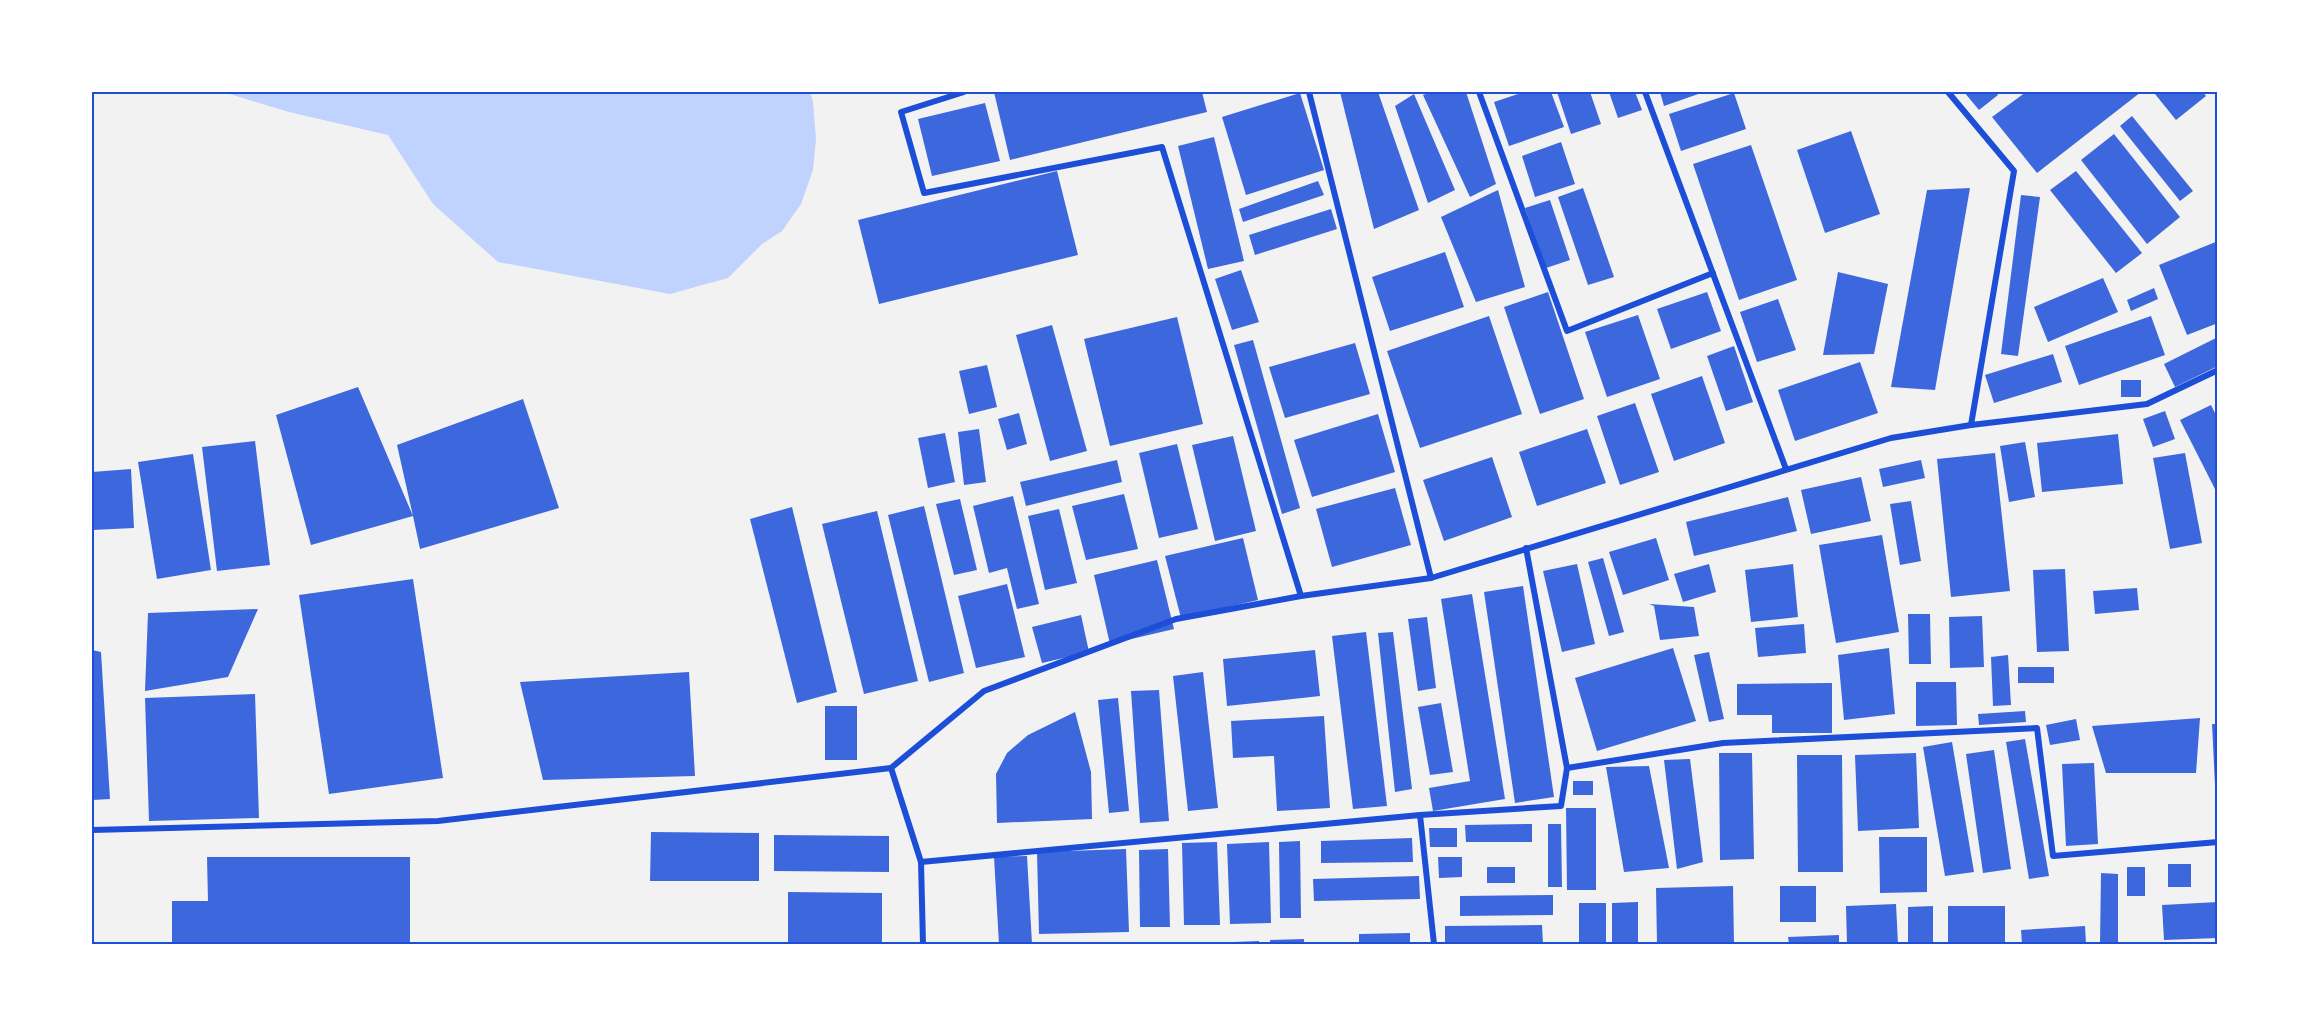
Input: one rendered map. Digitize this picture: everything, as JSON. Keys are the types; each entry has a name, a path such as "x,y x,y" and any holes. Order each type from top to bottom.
{"street":[{"path":"964,92 901,112 924,193 1162,147 1302,596"},
{"path":"1309,92 1431,578"},
{"path":"1479,92 1567,332 1713,273"},
{"path":"1645,92 1786,469"},
{"path":"1948,92 2014,171 1971,425"},
{"path":"92,830 438,821 891,768 984,691 1176,619 1302,596 1431,578 1892,438 1971,425 2147,404 2217,370"},
{"path":"921,862 1420,815 1561,806 1568,768 1526,548"},
{"path":"1568,768 1723,743 2037,728 2053,856 2217,842"},
{"path":"891,768 921,862 923,945"},
{"path":"1420,815 1434,945"}],"water":[{"path":"223,92 810,92 816,139 813,170 801,204 782,231 762,244 728,278 670,294 498,262 433,204 388,135 289,112"}],"building":[{"path":"994,92 1202,92 1207,112 1010,160"},
{"path":"1340,92 1378,92 1419,210 1374,229"},
{"path":"1431,92 1466,92 1496,184 1470,197 1423,95"},
{"path":"1524,92 1551,92 1564,127 1509,146 1494,102"},
{"path":"1557,92 1590,92 1601,124 1571,134"},
{"path":"1609,92 1635,92 1642,110 1618,118"},
{"path":"1660,92 1704,92 1664,106"},
{"path":"1964,92 1996,92 1998,95 1979,110"},
{"path":"2026,92 2141,92 2037,173 1992,117"},
{"path":"2159,92 2203,92 2206,96 2176,120 2155,94"},
{"path":"1300,93 1324,170 1246,195 1222,117"},
{"path":"1734,93 1746,129 1681,151 1669,114"},
{"path":"1414,94 1455,190 1428,203 1395,106"},
{"path":"985,103 1000,161 932,176 918,119"},
{"path":"2132,116 2193,191 2180,201 2120,126"},
{"path":"1851,131 1880,214 1825,233 1797,150"},
{"path":"2114,134 2180,217 2147,244 2081,160"},
{"path":"1214,137 1244,261 1208,269 1178,146"},
{"path":"1561,142 1575,184 1535,197 1522,156"},
{"path":"1751,145 1797,280 1739,300 1693,164"},
{"path":"1057,171 1078,255 879,304 858,220"},
{"path":"2076,171 2142,253 2116,273 2050,190"},
{"path":"1318,181 1324,195 1243,222 1239,209"},
{"path":"1583,188 1614,277 1588,285 1558,197"},
{"path":"1970,188 1935,390 1891,387 1927,190"},
{"path":"1498,190 1525,287 1476,302 1441,217"},
{"path":"2021,195 2040,197 2018,356 2001,354"},
{"path":"1550,200 1570,260 1546,268 1525,208"},
{"path":"1331,209 1337,229 1255,255 1249,235"},
{"path":"2218,241 2218,323 2187,335 2159,265"},
{"path":"1445,252 1464,307 1390,331 1372,277"},
{"path":"1241,270 1259,322 1232,330 1215,279"},
{"path":"1838,272 1888,284 1874,354 1823,355"},
{"path":"2103,278 2118,312 2048,342 2034,307"},
{"path":"2154,288 2158,299 2131,311 2127,300"},
{"path":"1548,292 1584,399 1540,414 1504,307"},
{"path":"1707,292 1721,331 1671,349 1657,309"},
{"path":"1778,299 1796,350 1757,362 1740,312"},
{"path":"1638,315 1660,379 1607,397 1585,332"},
{"path":"1489,316 1522,414 1420,448 1387,351"},
{"path":"2151,316 2165,355 2079,385 2065,346"},
{"path":"1177,317 1203,424 1110,446 1084,339"},
{"path":"1052,325 1087,451 1050,461 1016,335"},
{"path":"2218,337 2218,366 2175,387 2164,364"},
{"path":"1253,340 1300,508 1282,514 1234,345"},
{"path":"1355,343 1370,394 1285,418 1269,367"},
{"path":"1734,346 1753,402 1726,411 1707,356"},
{"path":"2053,354 2062,382 1994,403 1985,375"},
{"path":"1860,362 1878,413 1795,441 1778,390"},
{"path":"987,365 997,407 969,414 959,371"},
{"path":"1702,376 1725,443 1674,461 1651,394"},
{"path":"2121,380 2141,380 2141,397 2121,397"},
{"path":"358,387 413,516 311,545 276,415"},
{"path":"523,399 559,508 420,549 397,445"},
{"path":"1635,403 1659,472 1620,485 1597,416"},
{"path":"2211,405 2218,419 2218,495 2180,420"},
{"path":"2165,411 2175,439 2153,447 2143,419"},
{"path":"1019,413 1027,444 1007,450 998,419"},
{"path":"1378,414 1395,472 1312,497 1294,440"},
{"path":"979,429 986,482 964,485 958,432"},
{"path":"1587,429 1606,483 1537,506 1519,452"},
{"path":"945,433 955,482 928,488 918,438"},
{"path":"2118,434 2123,484 2042,492 2037,443"},
{"path":"1233,436 1256,531 1215,541 1192,445"},
{"path":"255,441 270,565 217,571 202,447"},
{"path":"2025,442 2035,497 2009,502 2000,446"},
{"path":"1177,444 1198,529 1159,538 1139,453"},
{"path":"1995,453 2010,591 1951,597 1937,459"},
{"path":"2185,453 2202,543 2170,549 2153,458"},
{"path":"193,454 211,570 157,579 138,462"},
{"path":"1492,457 1512,517 1444,541 1423,480"},
{"path":"1117,460 1122,482 1026,506 1020,482"},
{"path":"1921,460 1925,478 1883,487 1879,469"},
{"path":"131,469 134,528 92,530 92,472"},
{"path":"1861,477 1871,521 1811,534 1801,490"},
{"path":"1395,488 1411,545 1332,567 1316,509"},
{"path":"1124,494 1138,549 1086,560 1072,506"},
{"path":"1013,496 1039,604 1017,609 1007,568 989,573 973,506"},
{"path":"1788,497 1797,531 1694,556 1686,522"},
{"path":"960,499 977,570 954,575 936,504"},
{"path":"1911,501 1921,561 1900,565 1890,504"},
{"path":"924,506 964,673 929,682 888,515"},
{"path":"792,507 837,692 797,703 750,519"},
{"path":"1059,509 1077,583 1045,590 1028,516"},
{"path":"877,511 918,681 864,694 822,524"},
{"path":"1882,535 1899,632 1836,643 1819,545"},
{"path":"1243,538 1258,600 1181,618 1165,556"},
{"path":"1656,538 1669,580 1623,595 1609,552"},
{"path":"1603,558 1624,632 1609,636 1588,562"},
{"path":"1157,560 1174,629 1110,644 1094,575"},
{"path":"1577,564 1595,644 1562,652 1543,571"},
{"path":"1709,564 1716,592 1683,602 1674,574"},
{"path":"1793,564 1798,617 1751,622 1745,570"},
{"path":"2065,569 2069,651 2037,652 2033,570"},
{"path":"413,579 443,778 329,794 299,595"},
{"path":"1007,584 1025,657 976,668 958,596"},
{"path":"1523,586 1554,797 1515,803 1484,592"},
{"path":"2137,588 2139,610 2095,614 2093,591"},
{"path":"1472,594 1505,799 1433,811 1429,788 1470,781 1441,599"},
{"path":"1649,604 1694,607 1699,636 1660,640 1654,606"},
{"path":"258,609 228,677 145,691 148,613"},
{"path":"1908,614 1930,614 1931,664 1909,664"},
{"path":"1081,615 1089,652 1042,663 1032,627"},
{"path":"1982,616 1984,667 1950,668 1949,617"},
{"path":"1427,617 1436,688 1418,691 1408,619"},
{"path":"1804,624 1806,653 1758,657 1755,628"},
{"path":"1366,632 1387,806 1353,809 1332,636"},
{"path":"1393,632 1412,789 1395,792 1378,633"},
{"path":"1673,648 1696,721 1597,751 1575,678"},
{"path":"1889,648 1895,714 1844,720 1838,655"},
{"path":"92,650 101,652 110,799 92,800"},
{"path":"1315,650 1320,696 1227,706 1223,659"},
{"path":"1709,652 1724,719 1709,722 1694,655"},
{"path":"2008,655 2011,705 1993,706 1991,657"},
{"path":"2018,667 2054,667 2054,683 2018,683"},
{"path":"689,672 695,776 543,780 520,682"},
{"path":"1203,672 1218,808 1188,811 1173,676"},
{"path":"1916,682 1956,682 1957,725 1916,726"},
{"path":"1832,683 1832,733 1772,733 1772,715 1737,715 1737,684"},
{"path":"1159,690 1169,821 1140,823 1131,691"},
{"path":"255,694 259,818 149,821 145,698"},
{"path":"1118,698 1129,811 1109,813 1098,700"},
{"path":"1441,703 1453,772 1430,775 1418,707"},
{"path":"825,706 857,706 857,760 825,760"},
{"path":"2025,711 2026,722 1979,725 1978,714"},
{"path":"1075,712 1091,772 1092,819 997,823 996,774 1007,753 1028,735"},
{"path":"1324,716 1330,808 1277,811 1274,756 1233,758 1231,721"},
{"path":"2200,718 2196,773 2106,773 2092,726"},
{"path":"2076,719 2080,740 2050,745 2046,725"},
{"path":"2212,724 2218,724 2218,785 2215,785"},
{"path":"2025,739 2049,876 2029,879 2006,742"},
{"path":"1952,742 1974,872 1945,876 1923,747"},
{"path":"1994,750 2011,869 1983,873 1966,754"},
{"path":"1719,753 1752,753 1754,859 1720,860"},
{"path":"1916,753 1919,828 1858,831 1855,755"},
{"path":"1797,755 1842,755 1843,872 1798,872"},
{"path":"1690,759 1703,862 1677,869 1664,760"},
{"path":"2094,763 2098,844 2066,846 2062,764"},
{"path":"1649,766 1669,868 1624,872 1606,767"},
{"path":"1573,781 1593,781 1593,795 1573,795"},
{"path":"1566,808 1596,808 1596,890 1567,890"},
{"path":"1532,824 1532,842 1466,842 1465,825"},
{"path":"1548,824 1561,824 1562,887 1548,887"},
{"path":"1429,828 1457,828 1457,847 1430,847"},
{"path":"651,832 759,833 759,881 650,881"},
{"path":"774,835 889,836 889,872 774,871"},
{"path":"1879,837 1927,837 1927,892 1880,893"},
{"path":"1412,838 1413,862 1321,863 1321,841"},
{"path":"1300,841 1301,918 1280,918 1279,842"},
{"path":"1217,842 1220,925 1184,925 1182,843"},
{"path":"1269,842 1271,923 1230,924 1227,844"},
{"path":"1126,849 1129,932 1039,934 1037,852"},
{"path":"1168,849 1170,927 1140,927 1139,850"},
{"path":"1027,856 1032,944 999,944 994,857"},
{"path":"207,857 410,857 410,944 172,944 172,901 208,901"},
{"path":"1438,857 1462,857 1462,877 1439,878"},
{"path":"2168,864 2191,864 2191,887 2168,887"},
{"path":"1487,867 1515,867 1515,883 1487,883"},
{"path":"2127,867 2145,867 2145,896 2127,896"},
{"path":"2101,873 2118,874 2118,944 2100,943"},
{"path":"1419,876 1420,899 1314,901 1313,879"},
{"path":"1733,886 1734,944 1657,944 1656,888"},
{"path":"1780,886 1816,886 1816,922 1780,922"},
{"path":"788,892 882,893 882,944 788,944"},
{"path":"1553,895 1553,915 1460,916 1460,896"},
{"path":"1638,902 1638,944 1612,944 1612,903"},
{"path":"2218,902 2218,938 2164,940 2162,905"},
{"path":"1579,903 1606,903 1606,944 1579,944"},
{"path":"1896,904 1898,944 1847,944 1846,906"},
{"path":"1933,906 1933,944 1908,944 1908,907"},
{"path":"1948,906 2005,906 2005,944 1948,944"},
{"path":"1542,925 1543,944 1445,944 1445,926"},
{"path":"2085,926 2086,944 2022,944 2021,930"},
{"path":"1410,933 1410,944 1359,944 1359,934"},
{"path":"1839,935 1839,944 1789,944 1788,937"},
{"path":"1304,939 1304,944 1270,944 1270,940"},
{"path":"1259,941 1259,944 1234,944 1234,942"},
{"path":"1197,942 1227,942 1227,944 1197,944"}]}
